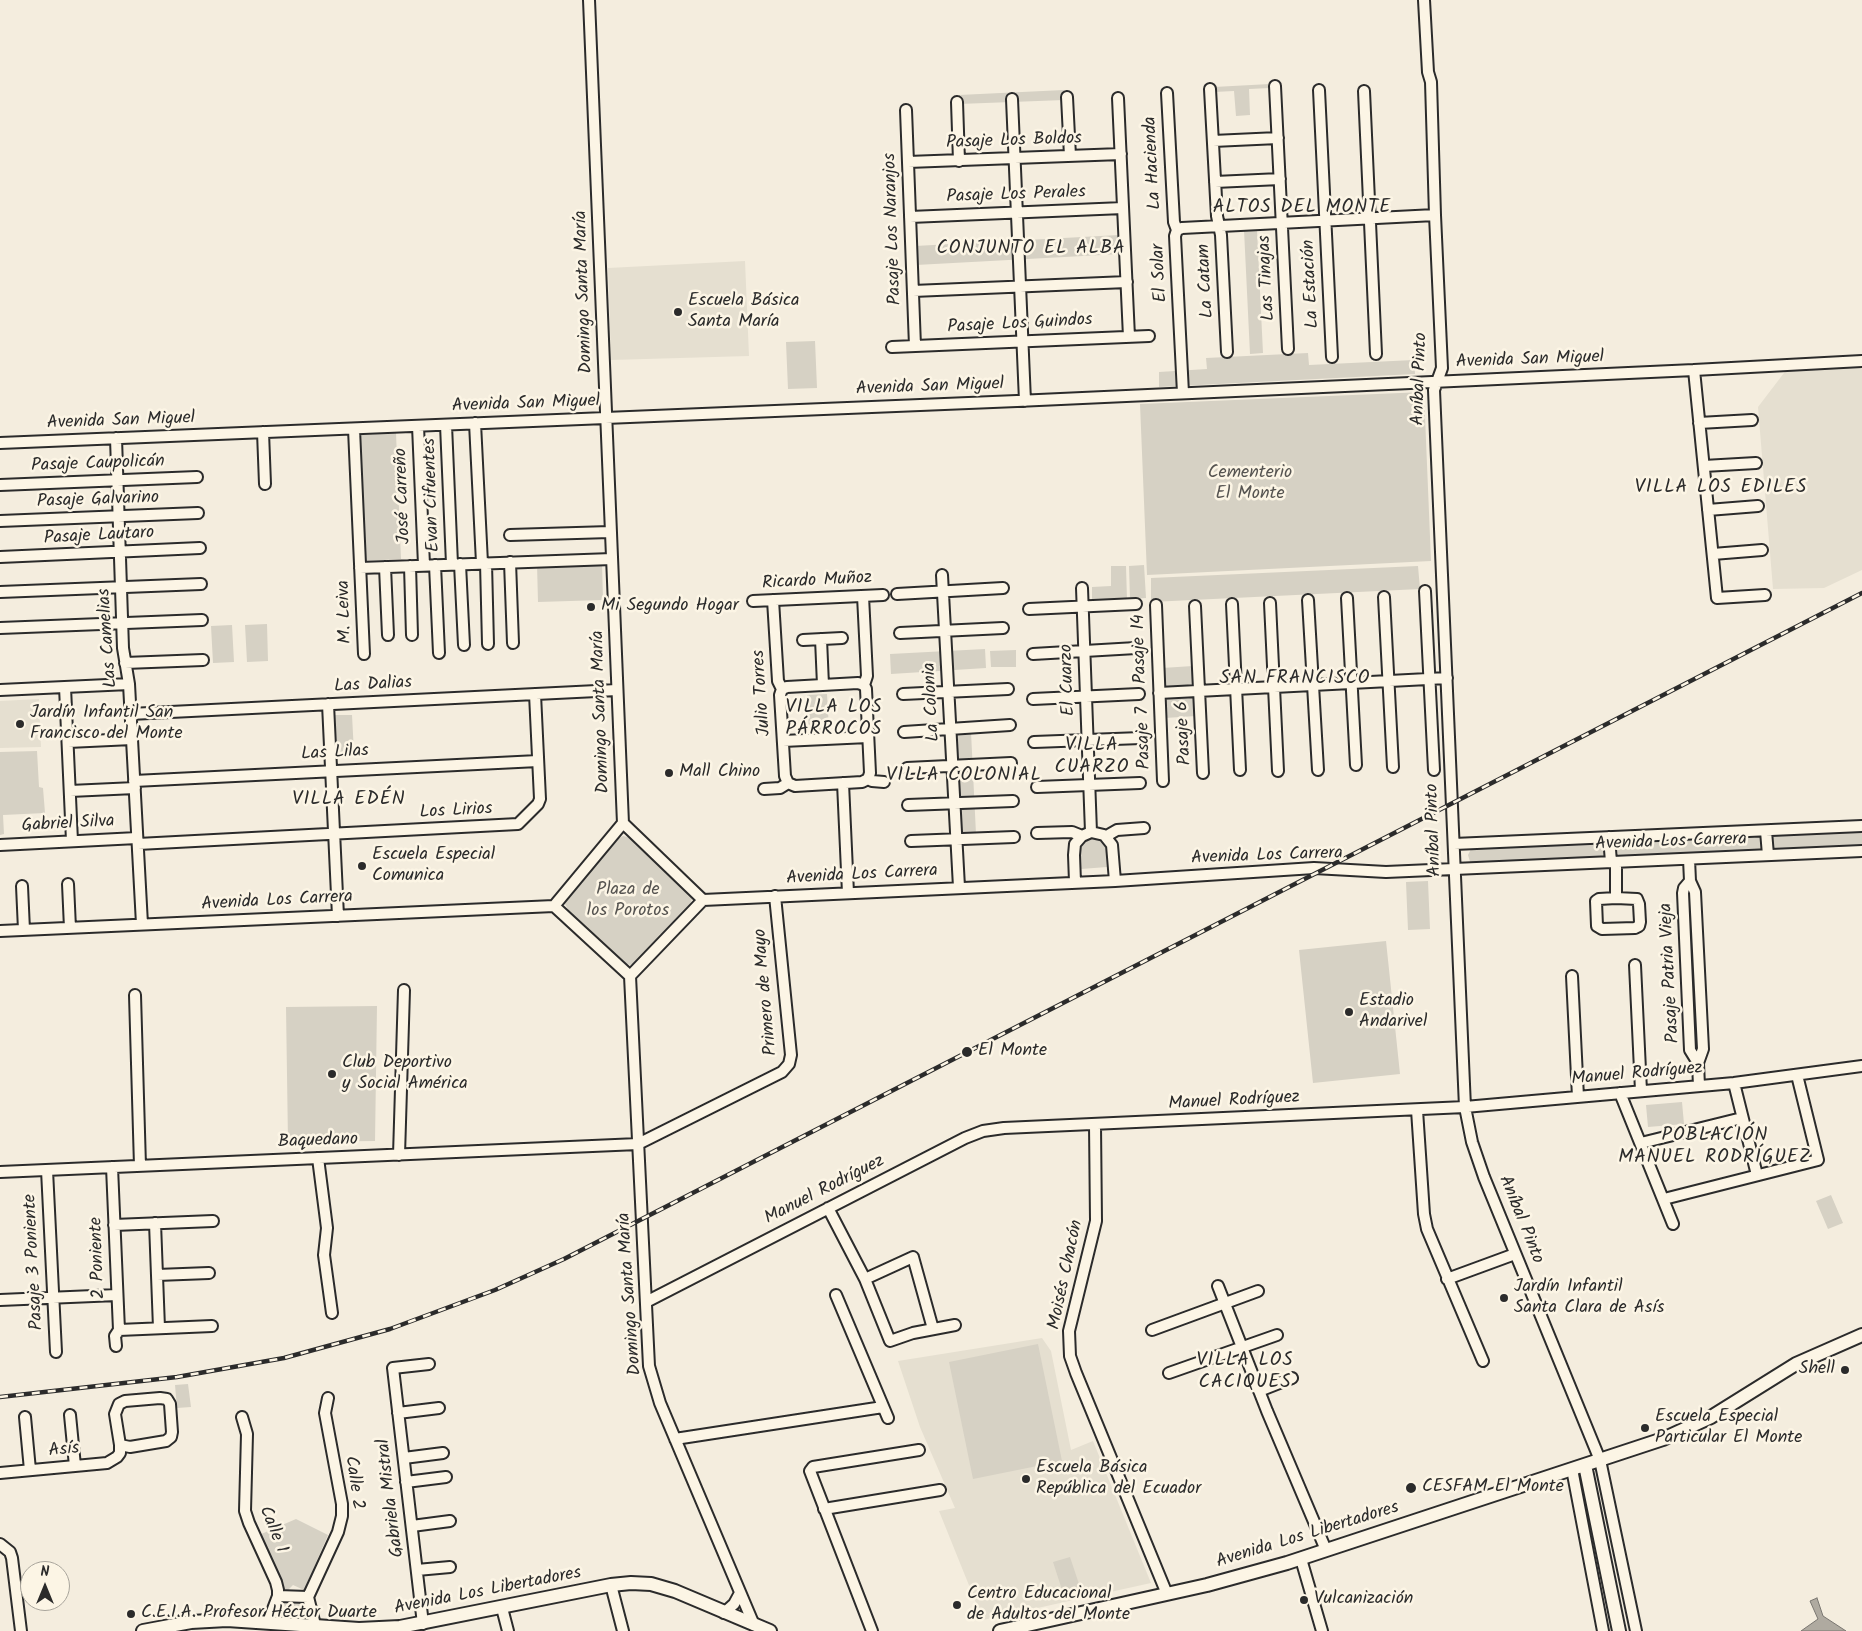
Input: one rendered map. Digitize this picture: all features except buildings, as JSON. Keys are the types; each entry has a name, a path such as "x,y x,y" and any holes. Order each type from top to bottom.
{"main road":[{"name":"Avenida Los Libertadores","path":"1000,1631 1248,1574 1301,1559 1572,1469 1586,1470 1600,1460 1688,1429 1711,1417 1786,1369 1862,1335"},
{"path":"1586,1470 1618,1631"},
{"name":"Avenida Los Libertadores","path":"143,1631 209,1620 268,1622 310,1627 376,1630 423,1624 612,1585 641,1583 663,1587 770,1631"}],"street":[{"name":"Domingo Santa María","path":"589,0 623,824"},
{"name":"Aníbal Pinto","path":"1424,0 1428,72 1431,82 1442,368 1434,390 1465,1108 1477,1160 1600,1460 1600,1471 1636,1631"},
{"name":"Las Tinajas","path":"1275,86 1288,349"},
{"name":"La Catam","path":"1210,89 1221,235 1227,352"},
{"name":"La Estación","path":"1319,90 1332,357"},
{"path":"1364,91 1376,354"},
{"name":"La Hacienda","path":"1167,93 1174,222 1177,230"},
{"path":"1067,97 1070,156"},
{"path":"1118,98 1129,337"},
{"path":"1012,99 1025,400"},
{"path":"957,102 959,160"},
{"name":"Pasaje Los Naranjos","path":"906,110 915,346"},
{"path":"1213,141 1278,138"},
{"name":"Pasaje Los Boldos","path":"908,162 1121,154"},
{"path":"1216,182 1280,179"},
{"name":"Pasaje Los Perales","path":"910,217 1123,208"},
{"name":"El Solar","path":"1183,393 1175,236 1177,230 1182,228 1435,215"},
{"path":"913,291 1127,282"},
{"name":"Pasaje Los Guindos","path":"892,347 1149,336"},
{"name":"Avenida San Miguel","path":"0,443 1436,382 1862,361"},
{"path":"1694,370 1718,598 1765,595"},
{"path":"1699,424 1752,420"},
{"path":"475,424 488,644"},
{"name":"Evan Cifuentes","path":"446,425 464,645"},
{"name":"José Carreño","path":"418,426 424,566"},
{"name":"M. Leiva","path":"354,428 364,654"},
{"path":"263,432 266,484"},
{"name":"Las Camelias","path":"116,438 122,624 125,663 129,684 142,924"},
{"path":"1704,466 1756,463"},
{"name":"Pasaje Caupolicán","path":"0,485 197,477"},
{"path":"1708,510 1758,506"},
{"name":"Pasaje Galvarino","path":"0,521 198,513"},
{"path":"510,535 610,532"},
{"name":"Pasaje Lautaro","path":"0,557 200,548"},
{"path":"1713,554 1762,550"},
{"path":"360,568 612,559"},
{"path":"510,562 513,643"},
{"path":"435,565 439,653"},
{"path":"410,566 412,635"},
{"path":"385,567 388,635"},
{"name":"La Colonia","path":"942,576 959,887"},
{"path":"0,592 201,584"},
{"path":"897,594 1003,588"},
{"name":"El Cuarzo","path":"1075,882 1074,849 1086,834 1089,785 1082,588"},
{"name":"Aníbal Pinto","path":"1424,591 1434,770"},
{"name":"Ricardo Muñoz","path":"754,601 883,595"},
{"path":"863,596 867,676 864,685 866,689 870,776 868,780"},
{"path":"1384,597 1393,767"},
{"path":"1346,598 1356,765"},
{"name":"Julio Torres","path":"773,600 778,681 782,690 780,695 785,776 788,783"},
{"path":"1308,600 1318,770"},
{"path":"1270,603 1278,771"},
{"path":"1029,609 1136,604"},
{"path":"1232,604 1240,770"},
{"name":"Pasaje 14","path":"1156,605 1159,693"},
{"name":"Pasaje 6","path":"1195,606 1203,773"},
{"path":"0,628 202,620"},
{"path":"900,633 1003,628"},
{"path":"803,640 842,638"},
{"path":"821,639 824,685"},
{"path":"1033,654 1136,648"},
{"path":"125,663 203,660"},
{"path":"1159,693 1447,678"},
{"path":"782,690 787,687 858,683 864,685"},
{"path":"0,690 129,684"},
{"path":"65,687 72,841"},
{"path":"903,694 1008,689"},
{"name":"Las Dalias","path":"130,714 617,690"},
{"name":"Pasaje 7","path":"1159,693 1163,781"},
{"name":"Los Lirios","path":"137,841 517,825 540,801 535,694"},
{"path":"1034,699 1138,694"},
{"path":"328,704 338,916"},
{"path":"904,732 1010,725"},
{"path":"783,741 868,737"},
{"path":"1034,742 1141,738"},
{"path":"68,742 132,739"},
{"name":"Las Lilas","path":"70,791 134,784 331,771 538,761"},
{"path":"907,768 1011,763"},
{"path":"764,788 780,788 788,783 795,786 864,782 868,780 884,782"},
{"path":"843,783 848,893"},
{"path":"1037,786 1140,783"},
{"path":"908,805 1013,801"},
{"path":"623,824 703,900 630,976 554,906 623,824"},
{"name":"Avenida Los Carrera","path":"1454,844 1862,826"},
{"path":"1107,838 1117,830 1144,828"},
{"path":"1766,830 1768,855"},
{"path":"1037,833 1100,833 1107,838 1114,850 1115,881"},
{"path":"911,841 1014,837"},
{"path":"1609,837 1616,898"},
{"name":"Gabriel Silva","path":"0,845 72,841 137,841"},
{"name":"Avenida Los Carrera","path":"703,900 1115,881 1314,868 1386,872 1862,851"},
{"name":"Pasaje Patria Vieja","path":"1689,859 1690,881 1683,893 1690,1050 1698,1063 1699,1086"},
{"path":"68,884 70,928"},
{"path":"22,886 24,930"},
{"name":"Primero de Mayo","path":"638,1144 782,1072 789,1064 791,1055 775,896"},
{"path":"1601,898 1616,898 1637,899 1639,904 1639,926 1635,928 1602,929 1597,926 1596,901 1601,898"},
{"name":"Avenida Los Carrera","path":"0,931 554,906"},
{"path":"1635,965 1641,1091"},
{"name":"Domingo Santa María","path":"630,976 648,1353 652,1378 675,1439 754,1625"},
{"path":"1572,976 1578,1097"},
{"path":"399,1155 404,990"},
{"path":"136,995 140,1166"},
{"name":"Manuel Rodríguez","path":"646,1302 974,1134 994,1129 1465,1108 1734,1083 1862,1066"},
{"path":"1664,1198 1818,1160 1797,1075"},
{"path":"1734,1083 1756,1175"},
{"path":"1620,1093 1674,1224"},
{"path":"1418,1110 1424,1214 1427,1229 1483,1362"},
{"path":"1641,1143 1742,1118"},
{"name":"Moisés Chacón","path":"1095,1125 1096,1221 1071,1323 1069,1339 1070,1356 1167,1594"},
{"name":"Baquedano","path":"0,1172 638,1144"},
{"path":"318,1158 327,1228 324,1255 332,1313"},
{"name":"2 Poniente","path":"112,1167 119,1330 116,1336 116,1346"},
{"name":"Pasaje 3 Poniente","path":"47,1170 56,1352"},
{"path":"828,1208 865,1279 890,1340 913,1333 954,1325"},
{"path":"114,1225 213,1221"},
{"path":"155,1223 159,1328"},
{"path":"1447,1279 1515,1254"},
{"path":"865,1279 913,1257 933,1329"},
{"path":"157,1275 209,1273"},
{"path":"1218,1286 1259,1391 1326,1550"},
{"path":"1152,1330 1258,1292"},
{"path":"0,1300 117,1295"},
{"path":"836,1295 888,1418"},
{"path":"119,1330 212,1326"},
{"path":"1169,1373 1277,1335"},
{"name":"Gabriela Mistral","path":"423,1624 393,1368 429,1364"},
{"path":"1259,1391 1292,1378"},
{"path":"160,1398 168,1401 172,1432 169,1439 130,1447 122,1447 120,1445 115,1414 119,1404 125,1401 160,1398"},
{"name":"Calle 2","path":"308,1597 338,1532 342,1516 342,1504 325,1413 328,1398"},
{"path":"675,1439 883,1407"},
{"path":"398,1413 439,1408"},
{"path":"70,1415 75,1466"},
{"path":"24,1417 30,1470"},
{"name":"Calle 1","path":"242,1417 247,1434 245,1511 276,1582 278,1596"},
{"name":"Asís","path":"0,1473 111,1462 120,1453 120,1445"},
{"path":"872,1631 810,1471 813,1467 919,1450"},
{"path":"404,1458 443,1453"},
{"path":"1572,1469 1603,1631"},
{"path":"1578,1495 1586,1470"},
{"path":"406,1482 446,1477"},
{"path":"824,1509 940,1490"},
{"path":"412,1526 450,1521"},
{"path":"1,1547 10,1552 12,1558 21,1631"},
{"path":"1301,1559 1322,1631"},
{"path":"417,1570 450,1567"},
{"path":"612,1585 623,1631"},
{"path":"724,1612 734,1604 740,1593"},
{"path":"268,1622 278,1596 308,1597 310,1627"},
{"path":"502,1608 508,1631"}],"shaded area":[{"name":"Escuela Básica Santa María","path":"745,261 749,356 611,360 608,268"},
{"path":"1862,365 1862,570 1824,588 1773,589 1758,407 1787,369"},
{"name":"Jardín Infantil San Francisco del Monte","path":"39,699 41,747 0,748 0,701"},
{"name":"Escuela Básica República del Ecuador","path":"1042,1338 1051,1351 1071,1450 1093,1441 1151,1583 983,1620 939,1511 955,1508 920,1427 898,1361"},
{"path":"1817,1598 1823,1616 1846,1631 1801,1631 1818,1619 1810,1601"}],"green space":[{"path":"1270,84 1270,88 1249,89 1250,115 1236,116 1234,91 1214,92 1214,87"},
{"path":"1064,90 1064,100 959,104 959,95"},
{"path":"1244,230 1257,230 1263,353 1250,354"},
{"path":"1119,235 1120,254 916,265 915,246"},
{"path":"815,341 817,388 788,389 786,342"},
{"path":"1308,353 1309,365 1414,360 1415,374 1159,387 1159,372 1207,369 1206,358"},
{"name":"Cementerio El Monte","path":"1424,392 1431,561 1147,575 1140,404"},
{"path":"396,433 401,559 365,561 360,435"},
{"path":"602,563 603,600 538,602 537,564"},
{"path":"1144,565 1146,598 1130,599 1129,566"},
{"path":"1111,566 1126,566 1127,600 1092,601 1092,587 1111,586"},
{"path":"1418,566 1420,589 1151,602 1151,578"},
{"path":"267,624 268,661 247,662 245,625"},
{"path":"232,625 234,662 213,663 211,626"},
{"path":"985,649 986,668 891,674 890,654"},
{"path":"1016,650 1016,667 991,667 990,651"},
{"path":"1193,666 1196,716 1165,718 1162,668"},
{"path":"827,694 829,730 809,731 807,695"},
{"path":"335,715 352,715 354,753 337,754"},
{"path":"971,732 976,834 965,835 962,831 957,733"},
{"path":"37,751 39,787 43,788 45,813 3,815 4,834 0,835 0,752"},
{"path":"1862,831 1862,847 1471,865 1468,855 1475,846 1621,843"},
{"name":"Plaza de los Porotos","path":"623,836 631,838 688,891 692,899 689,907 635,963 630,965 622,962 569,911 565,904 567,896 616,840"},
{"path":"1097,838 1106,848 1107,867 1081,869 1080,849 1090,839"},
{"path":"1428,881 1430,929 1408,930 1406,882"},
{"name":"Estadio Andarivel","path":"1386,941 1400,1074 1313,1083 1299,950"},
{"name":"Club Deportivo y Social América","path":"377,1006 375,1141 288,1142 286,1007"},
{"path":"1682,1102 1684,1124 1648,1127 1646,1105"},
{"path":"1831,1195 1843,1223 1828,1229 1816,1201"},
{"path":"1038,1344 1062,1461 973,1479 949,1362"},
{"path":"188,1384 191,1407 177,1408 175,1385"},
{"path":"296,1519 328,1535 304,1590 293,1585 288,1590 284,1589 259,1535"},
{"path":"1070,1557 1081,1590 1064,1596 1053,1562"},
{"path":"286,1600 306,1603 306,1613 279,1613 281,1604"}],"railway":[{"path":"0,1397 177,1377 284,1358 390,1329 495,1290 564,1259 1862,593"}],"place":[{"name":"Escuela Básica Santa María","path":"678,312"},
{"name":"Mi Segundo Hogar","path":"591,607"},
{"name":"Jardín Infantil San Francisco del Monte","path":"20,724"},
{"name":"Mall Chino","path":"669,773"},
{"name":"Escuela Especial Comunica","path":"362,866"},
{"name":"Estadio Andarivel","path":"1349,1012"},
{"name":"El Monte","path":"967,1052"},
{"name":"Club Deportivo y Social América","path":"332,1074"},
{"name":"Jardín Infantil Santa Clara de Asís","path":"1504,1298"},
{"name":"Shell","path":"1845,1370"},
{"name":"Escuela Especial Particular El Monte","path":"1645,1428"},
{"name":"Escuela Básica República del Ecuador","path":"1026,1479"},
{"name":"CESFAM El Monte","path":"1411,1488"},
{"name":"Vulcanización","path":"1304,1600"},
{"name":"Centro Educacional de Adultos del Monte","path":"957,1605"},
{"name":"C.E.I.A. Profesor Héctor Duarte","path":"131,1614"}],"district":[{"name":"ALTOS DEL MONTE","path":"1302,209"},
{"name":"CONJUNTO EL ALBA","path":"1031,250"},
{"name":"VILLA LOS EDILES","path":"1721,489"},
{"name":"SAN FRANCISCO","path":"1295,680"},
{"name":"VILLA LOS PÁRROCOS","path":"834,720"},
{"name":"VILLA CUARZO","path":"1092,758"},
{"name":"VILLA COLONIAL","path":"964,777"},
{"name":"VILLA EDÉN","path":"349,801"},
{"name":"POBLACIÓN MANUEL RODRÍGUEZ","path":"1715,1148"},
{"name":"VILLA LOS CACIQUES","path":"1245,1373"}]}
